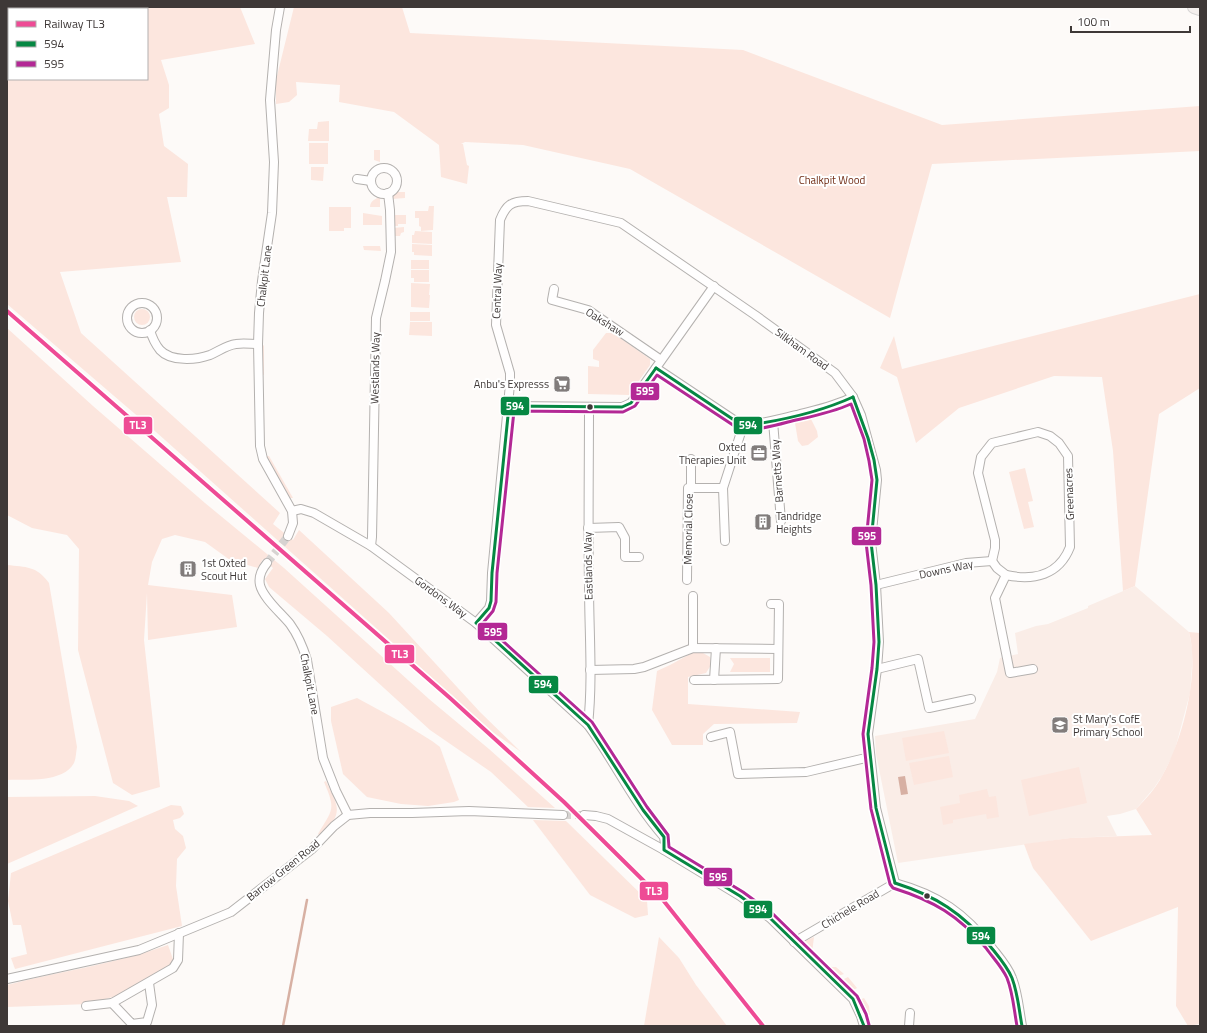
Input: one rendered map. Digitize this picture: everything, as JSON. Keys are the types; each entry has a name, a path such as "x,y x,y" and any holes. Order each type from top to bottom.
{"highway":[{"path":"1194,7 1200,8"}],"street":[{"name":"Chalkpit Lane","path":"280,7 276,30 270,100 274,162 272,213 259,313 258,344 260,446 264,459 292,511"},
{"path":"386,168 393,171 397,179 397,184 392,191 388,193 378,192 372,185 371,180 374,172 378,169 386,168"},
{"path":"357,179 371,180"},
{"name":"Westlands Way","path":"371,546 376,318 391,252 388,193"},
{"name":"Central Way","path":"476,623 489,608 491,601 492,573 509,406 510,373 496,325 500,220 504,211 508,206 518,201 528,201 621,223 714,286"},
{"path":"509,406 622,407 631,403 714,286"},
{"name":"Silkham Road","path":"714,286 835,373 852,397 861,415 876,470 877,480 871,542 876,585 879,642 868,734 876,808 895,883"},
{"name":"Oakshaw","path":"554,289 552,300 588,310 661,360"},
{"path":"150,330 153,339 160,350 169,356 178,358 195,359 236,344 258,344"},
{"path":"656,368 743,426 774,421 838,404 852,397"},
{"name":"Eastlands Way","path":"588,725 590,708 588,528 589,407"},
{"name":"Barnetts Way","path":"774,421 781,521"},
{"path":"725,541 723,488 743,426"},
{"name":"Greenacres","path":"992,561 995,540 978,474 981,457 992,443 1038,432 1050,436 1059,443 1068,456 1070,547 1065,558 1051,572 1032,577 1006,575"},
{"path":"690,488 691,459"},
{"name":"Memorial Close","path":"687,580 688,488 723,488"},
{"name":"Gordons Way","path":"292,511 301,509 314,513 371,546 476,623 588,725 597,737 632,795 664,837 664,850"},
{"path":"288,536 293,523 292,511"},
{"path":"588,528 619,527 625,538 625,557 639,557"},
{"path":"992,561 997,568 1006,575 995,598 1010,673 1033,669"},
{"name":"Downs Way","path":"876,585 966,563 992,561"},
{"name":"Chalkpit Lane","path":"267,562 262,569 260,585 263,593 290,624 302,644 307,660 324,758 336,791 348,815"},
{"path":"693,596 693,648"},
{"path":"694,680 778,679 779,604 771,604"},
{"path":"590,670 634,669 644,667 693,648 778,649"},
{"path":"714,680 716,648"},
{"path":"877,668 918,659 929,708 971,699"},
{"path":"711,737 730,732 738,774 806,772 870,757"},
{"path":"348,815 370,813 469,811 563,815"},
{"name":"Barrow Green Road","path":"7,979 139,950 231,912 312,850 334,826 348,815"},
{"path":"584,815 608,819 664,850 740,896 770,918 853,999 864,1026"},
{"path":"895,883 917,889 950,906 982,934 1012,976 1022,1026"},
{"name":"Chichele Road","path":"794,942 895,883"},
{"path":"86,1006 112,1003 173,968 178,960 179,933"},
{"path":"112,1003 132,1024 147,1022 152,1005 149,983"},
{"path":"909,1026 910,1013"}],"shaded area":[{"name":"St Mary's CofE Primary School","path":"1135,586 1189,632 1193,653 1190,693 1174,753 1154,788 1136,809 1107,816 1117,836 1070,838 898,863 876,754 875,736 975,719 997,672 1000,658 1018,654 1015,633 1036,626 1048,624 1088,608 1088,606"},
{"path":"905,776 908,794 901,795 898,777"}],"green space":[{"path":"7,7 240,7 255,44 161,60 169,85 169,108 159,114 164,146 188,164 187,197 167,197 181,262 60,272 81,333 280,513 273,524 293,540 299,530 389,613 480,712 521,752 494,733 156,432 7,304"},
{"name":"Chalkpit Wood","path":"294,7 402,7 410,33 743,50 942,125 1200,106 1200,151 932,164 890,318 630,169 523,145 465,142 461,144 463,144 467,165 469,166 467,184 441,177 439,145 394,112 339,102 340,85 296,82 297,95 289,102 276,104 276,80"},
{"path":"329,121 329,141 308,141 309,129 317,129 318,122"},
{"path":"309,143 328,143 328,164 309,164"},
{"path":"374,150 380,150 380,162 374,160"},
{"path":"311,167 324,167 323,181 311,180"},
{"path":"392,192 405,192 405,198 392,199"},
{"path":"380,197 380,207 370,207 375,199"},
{"path":"429,206 434,206 433,230 421,231 421,227 419,226 419,218 415,218 415,211 428,211"},
{"path":"329,207 351,207 351,228 344,228 344,231 329,231"},
{"path":"363,213 382,216 382,225 363,225"},
{"path":"395,215 406,215 406,224 398,224 398,226 395,226"},
{"path":"404,227 404,232 401,233 400,236 392,236 393,228"},
{"path":"415,231 432,232 432,244 412,243 412,235 414,235"},
{"path":"412,244 432,245 432,256 414,255 414,252 412,252"},
{"path":"363,246 380,246 381,251 364,250"},
{"path":"411,260 429,260 429,269 411,269"},
{"path":"411,270 429,270 429,282 414,282 414,278 411,278"},
{"path":"411,283 430,284 429,308 411,307"},
{"path":"1200,294 1200,388 1159,414 1135,586 1123,591 1113,451 1102,377 1054,376 959,408 916,443 897,377 880,368 894,336 902,369"},
{"path":"139,309 145,309 150,314 148,323 145,325 139,325 134,320 134,314"},
{"path":"410,312 430,312 430,321 410,321"},
{"path":"410,322 432,322 432,336 409,335"},
{"path":"7,328 93,406 205,503 284,568 429,699 489,749 555,808 528,807 491,772 430,730 327,636 269,587 265,579 273,568 263,559 258,568 230,560 205,542 175,535 162,539 152,562 148,585 232,595 237,627 148,640 147,593 144,640 160,787 132,795 113,783 78,650 79,549 67,535 32,528 7,515"},
{"path":"606,333 613,333 650,359 650,365 629,395 588,394 588,366 599,367 599,361 593,359 593,350"},
{"path":"263,345 264,346 264,375 262,374"},
{"path":"811,419 817,431 818,437 808,445 802,446 798,441 795,423"},
{"path":"269,456 293,498 290,498 266,457"},
{"path":"1025,468 1033,501 1028,502 1034,527 1024,529 1009,472"},
{"path":"7,565 31,568 45,577 49,583 77,747 74,763 69,769 62,774 44,779 7,780"},
{"path":"1189,632 1200,633 1200,1024 1188,1026 1176,1006 1178,907 1091,941 1033,868 1024,844 1070,838 1152,835 1136,809 1160,780 1170,761 1183,725 1191,686 1192,648"},
{"path":"692,653 703,653 710,657 711,665 706,673 688,677 688,704 800,712 797,723 714,724 703,734 703,745 672,745 652,710 657,671"},
{"path":"730,658 770,658 770,672 730,672 734,664"},
{"path":"357,698 403,723 440,747 459,800 428,806 401,804 367,797 343,774 331,721 331,707"},
{"path":"944,731 949,753 906,761 902,738"},
{"path":"949,756 953,777 914,785 909,763"},
{"path":"1079,767 1087,803 1029,816 1021,780"},
{"path":"326,781 334,798 337,811 331,824 319,835 318,834 330,814 331,809 330,798 324,782"},
{"path":"987,789 989,797 996,796 999,817 987,819 986,814 953,820 953,823 943,825 940,807 960,803 959,795"},
{"path":"95,796 129,801 138,806 7,864 7,797"},
{"path":"171,805 181,806 184,814 180,818 173,820 175,829 183,836 186,848 177,859 176,886 182,926 15,969 11,958 27,954 21,925 13,925 8,901 11,873"},
{"path":"533,820 566,821 647,900 648,915 635,918 590,895"},
{"path":"659,937 679,958 696,985 727,1026 644,1026"},
{"path":"814,937 812,953 806,947 805,941"},
{"path":"168,945 174,962 126,993 89,1004 7,1007 7,985 108,962 148,952"},
{"path":"820,961 832,967 836,967 844,974 838,976"},
{"path":"848,977 857,988 852,991 842,980"},
{"path":"864,998 869,1006 870,1015 866,1015 859,1000"}],"waterway":[{"path":"283,1026 307,900"}],"tunnel":[{"path":"267,563 288,536"},
{"path":"563,815 584,815"}],"rail line":[{"name":"TL3","path":"7,311 450,698 564,802 663,900 763,1026"}],"transit line":[{"name":"594","path":"656,368 631,403 622,407 509,406 492,573 491,601 489,608 476,623 588,725 643,810 664,837 664,850 740,896 770,918 853,999 864,1026"},
{"name":"594","path":"656,368 743,426 799,415 827,407 853,397"},
{"name":"595","path":"869,1025 866,1014 857,996 773,914 743,892 669,847 668,835 647,807 592,722 483,623 493,611 496,602 497,573 514,411 623,412 635,406 657,375 742,431 765,428 836,410 851,404 864,439 872,480 866,542 871,585 874,642 863,734 871,809 890,884 893,888 921,898 944,910 976,936 1000,966 1007,978 1012,996 1017,1026"},
{"name":"594","path":"853,397 868,438 874,460 877,480 871,542 876,585 879,642 877,669 868,734 876,808 895,883"},
{"name":"594","path":"895,883 936,900 958,915 980,934 1005,965 1012,978 1017,996 1022,1026"}],"place":[{"name":"Anbu's Expresss","path":"562,384"},
{"name":"Oxted Therapies Unit","path":"759,453"},
{"name":"Tandridge Heights","path":"763,522"},
{"name":"1st Oxted Scout Hut","path":"188,569"},
{"name":"St Mary's CofE Primary School","path":"1060,725"}]}
